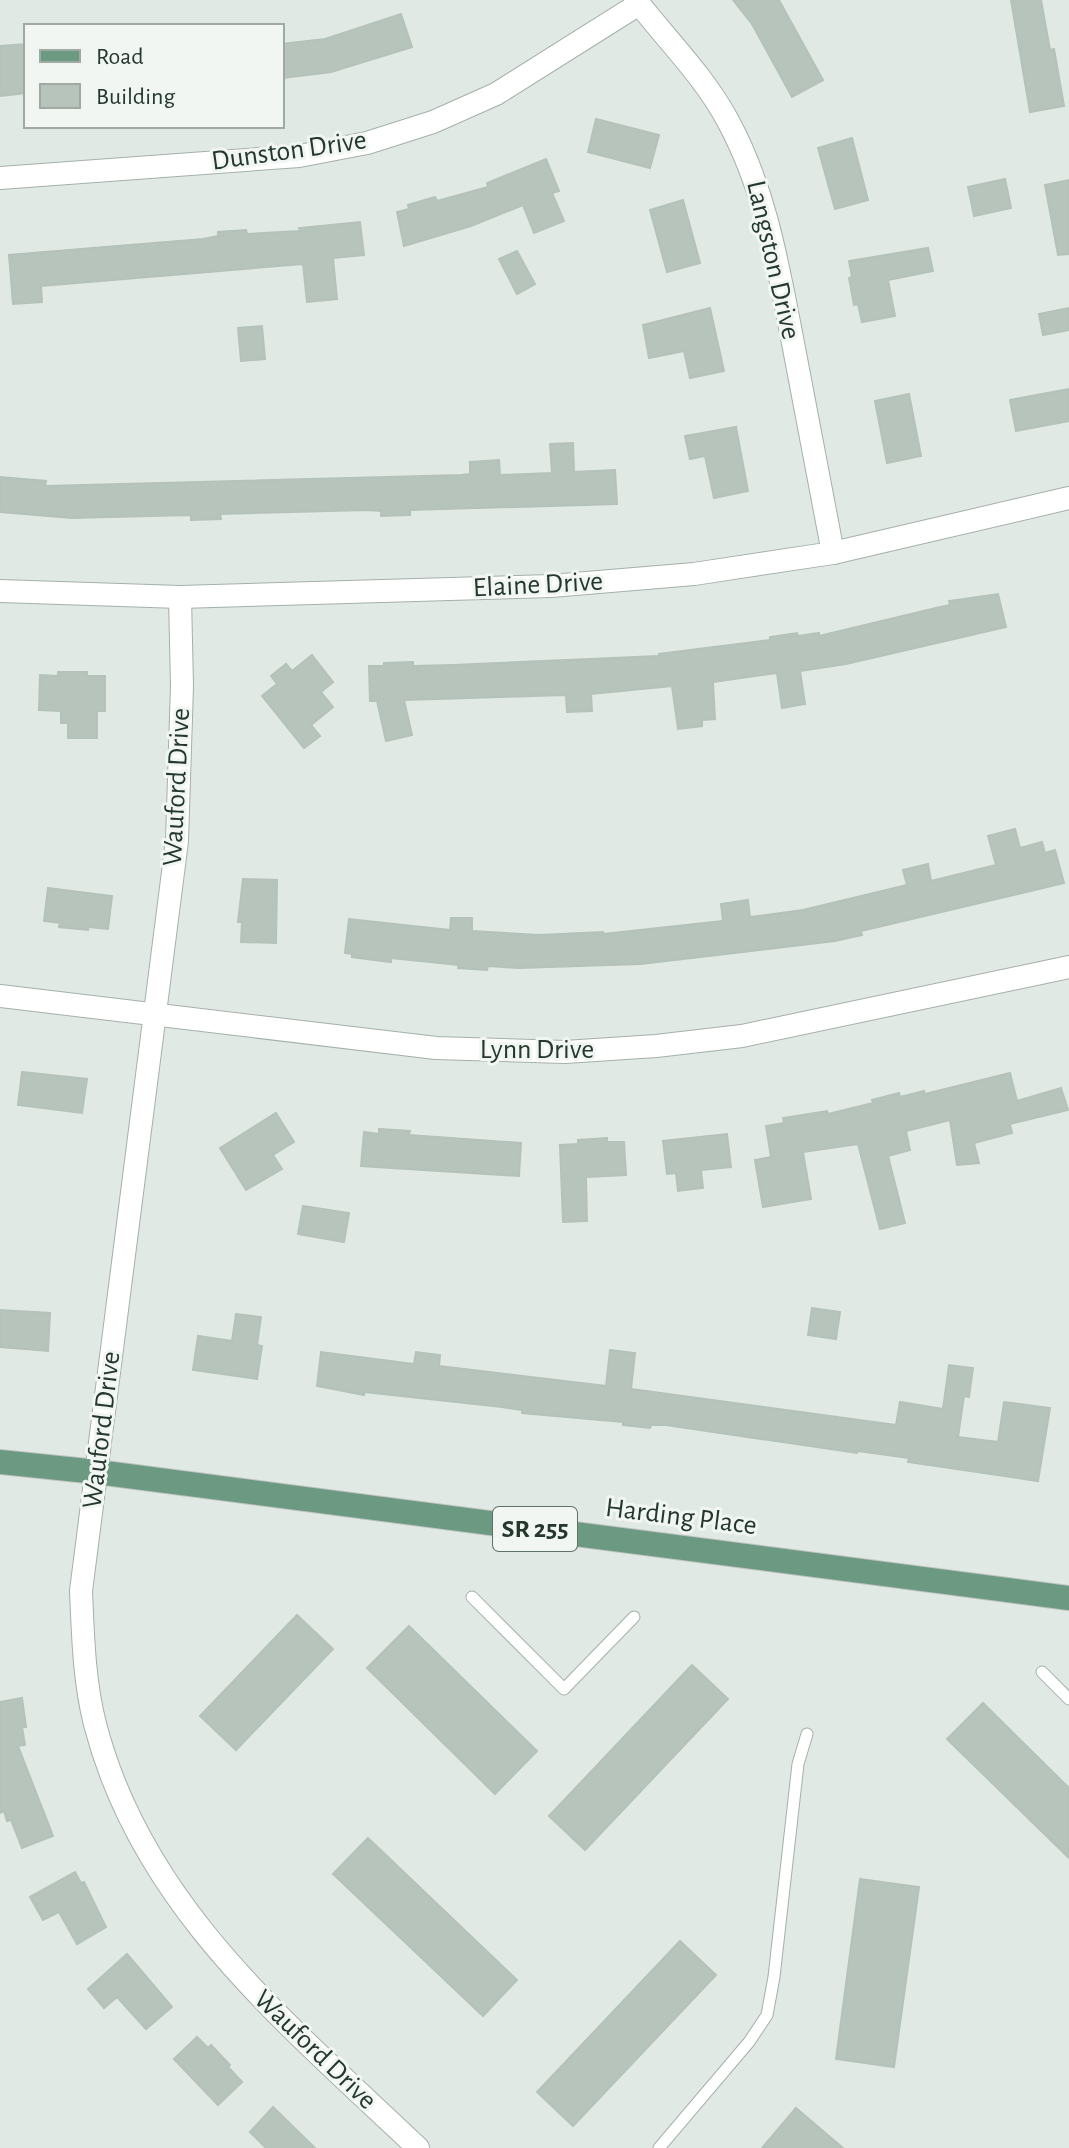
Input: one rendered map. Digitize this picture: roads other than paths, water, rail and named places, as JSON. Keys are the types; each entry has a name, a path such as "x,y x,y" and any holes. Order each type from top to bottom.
{"main road":[{"name":"Harding Place","path":"0,1462 1069,1598"}],"street":[{"name":"Dunston Drive","path":"0,178 299,156 367,143 433,122 496,94 638,2"},
{"name":"Langston Drive","path":"638,2 699,76 727,119 750,165 767,213 833,553"},
{"name":"Elaine Drive","path":"0,591 180,597 551,586 694,574 833,553 1069,498"},
{"name":"Wauford Drive","path":"180,597 182,686 177,841 81,1591 84,1658 95,1723 115,1786 142,1846 175,1897 246,1984 418,2148"},
{"name":"Lynn Drive","path":"0,996 436,1048 580,1051 742,1036 1069,967"}],"lane":[{"path":"472,1597 564,1689 634,1617"},
{"path":"1042,1672 1069,1699"},
{"path":"659,2148 749,2042 767,2015 798,1764 807,1734"}]}
